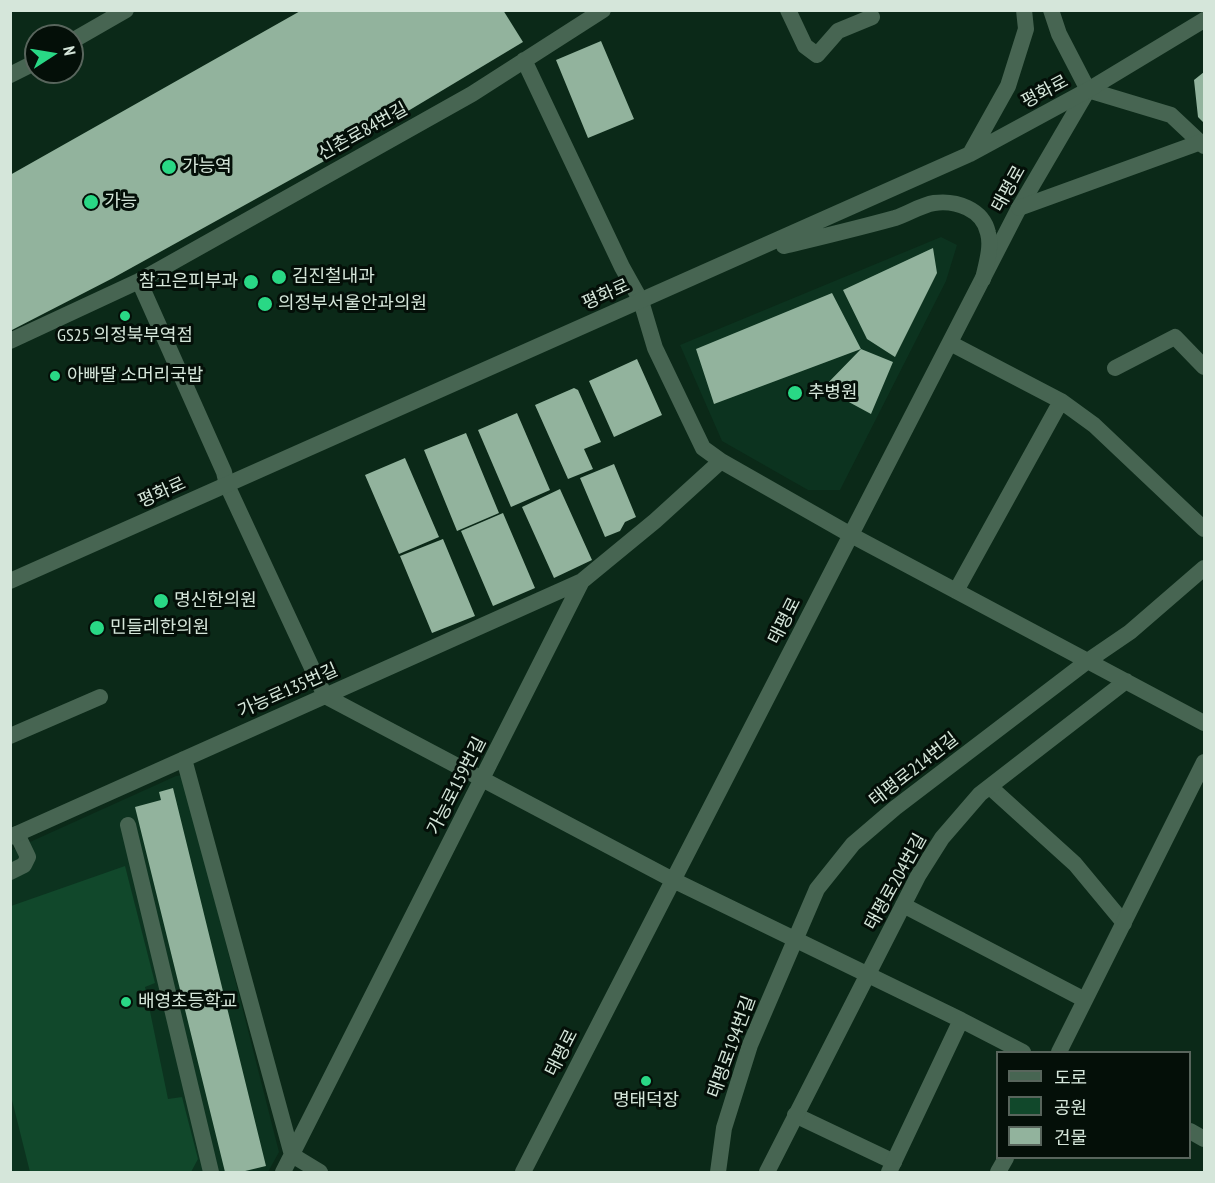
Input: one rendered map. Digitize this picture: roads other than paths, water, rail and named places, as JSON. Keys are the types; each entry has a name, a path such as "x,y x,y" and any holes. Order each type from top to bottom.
{"street":[{"path":"84,34 126,10"},
{"name":"신촌로84번길","path":"10,341 139,281 472,93 603,10"},
{"path":"788,10 806,46 817,55 838,31 872,16"},
{"path":"970,154 1008,86 1026,29 1024,10"},
{"path":"1019,208 1203,144 1171,115 1088,90 1059,34 1052,10"},
{"name":"평화로","path":"10,581 970,154 1088,90 1204,20"},
{"path":"524,60 622,267 641,301 655,348 703,448 721,461 851,535 1204,723"},
{"path":"10,75 24,68"},
{"name":"태평로","path":"523,1173 1019,208 1088,90"},
{"path":"740,257 897,217 933,203 955,203 974,212 983,221 988,233 989,246 983,279"},
{"path":"139,281 224,472 227,485 325,696 673,880 961,1020 1019,1051"},
{"path":"1115,368 1175,338 1204,367"},
{"path":"950,343 1061,400 1094,425 1204,529"},
{"path":"956,591 1061,400"},
{"name":"가능로159번길","path":"283,1173 582,581 655,521 721,461"},
{"name":"태평로214번길","path":"795,939 817,889 853,844 929,781 1034,704 1089,660 1130,632 1204,568"},
{"name":"가능로135번길","path":"13,830 184,759 582,581"},
{"name":"태평로204번길","path":"767,1173 918,876 942,838 980,794 1126,681"},
{"path":"10,736 100,698"},
{"path":"184,759 292,1155 320,1173"},
{"path":"1060,1051 1204,762"},
{"path":"990,787 1075,864 1124,923"},
{"path":"128,825 211,1173"},
{"path":"10,872 24,865 28,857 13,830"},
{"path":"903,905 1085,1000"},
{"name":"태평로194번길","path":"718,1173 724,1128 750,1045 795,939"},
{"path":"795,1115 892,1167 961,1020"}],"place":[{"name":"가능역","path":"169,167"},
{"name":"가능","path":"91,202"},
{"name":"김진철내과","path":"279,277"},
{"name":"참고은피부과","path":"251,282"},
{"name":"의정부서울안과의원","path":"265,304"},
{"name":"GS25 의정북부역점","path":"125,316"},
{"name":"아빠딸 소머리국밥","path":"55,376"},
{"name":"추병원","path":"795,393"},
{"name":"명신한의원","path":"161,601"},
{"name":"민들레한의원","path":"97,628"},
{"name":"배영초등학교","path":"126,1002"},
{"name":"명태덕장","path":"646,1081"}]}
